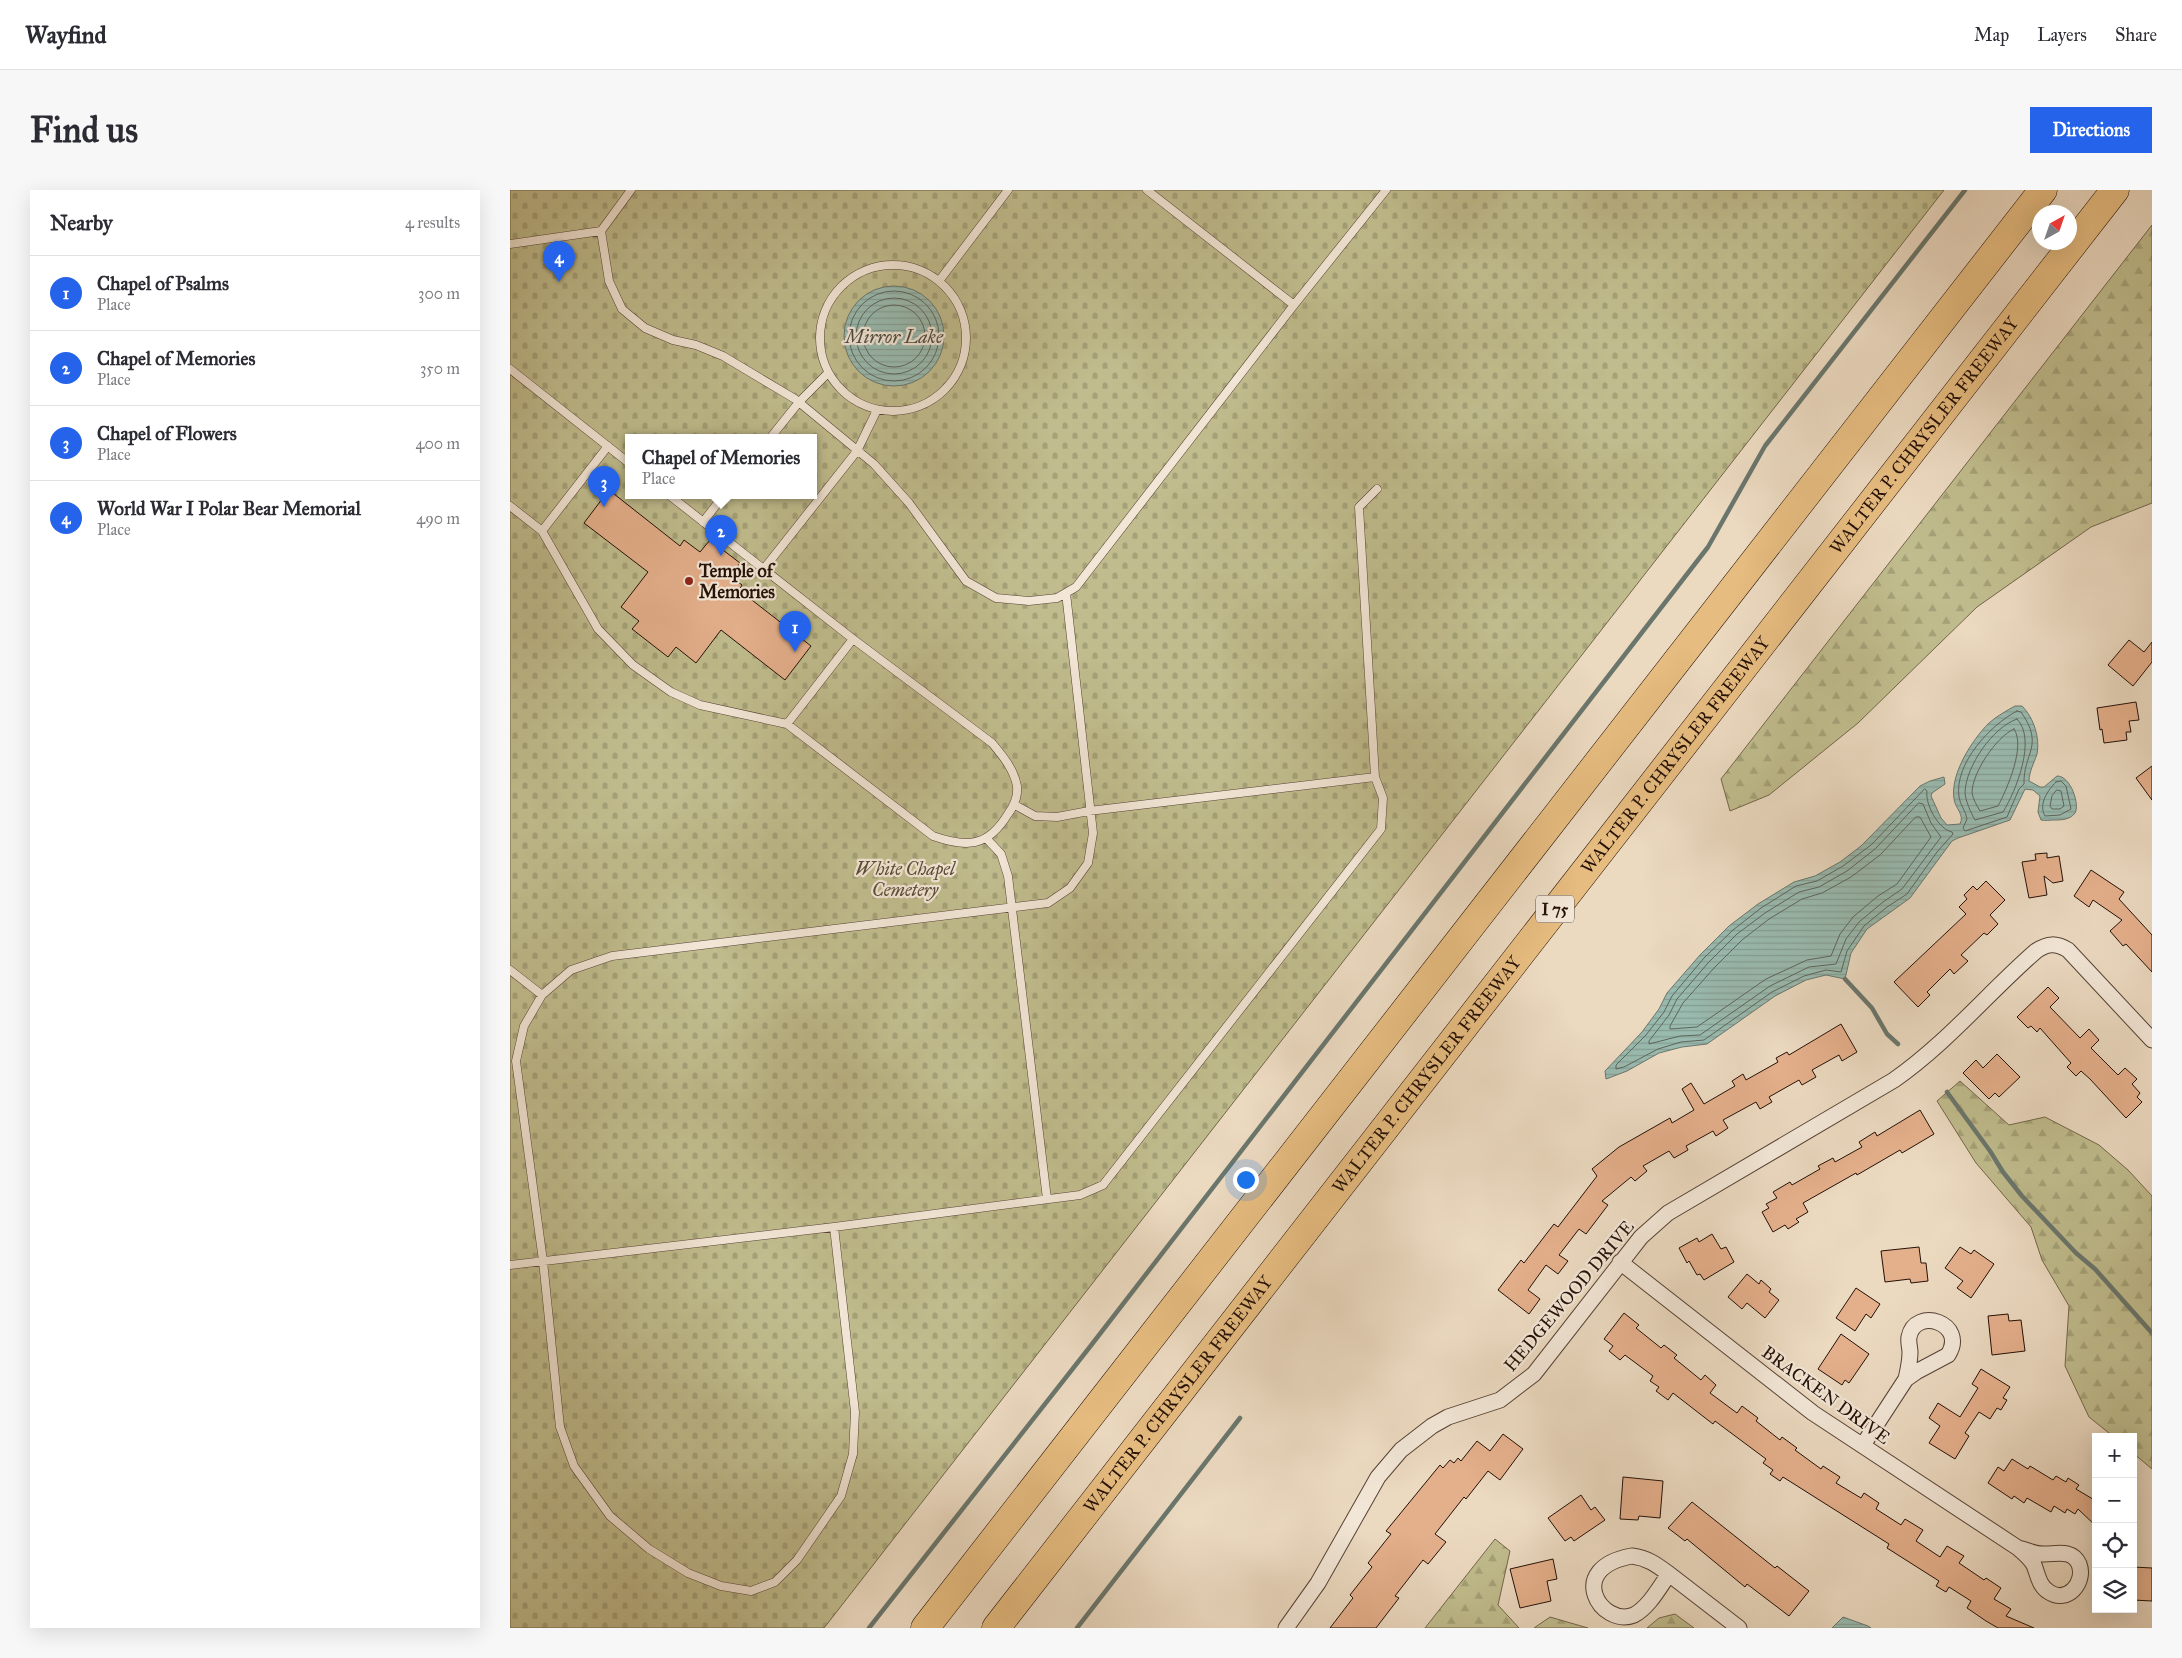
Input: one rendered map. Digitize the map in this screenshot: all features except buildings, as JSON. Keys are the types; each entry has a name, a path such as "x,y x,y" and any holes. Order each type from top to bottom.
{"highway":[{"path":"925,1628 2043,190"},
{"name":"WALTER P. CHRYSLER FREEWAY","path":"996,1628 2115,190"}],"street":[{"name":"HEDGEWOOD DRIVE","path":"1286,1628 1318,1583 1368,1492 1390,1462 1414,1439 1448,1417 1500,1400 1534,1374 1620,1262 1641,1237 1668,1213 1913,1067 1956,1030 2036,950 2051,944 2060,945 2068,950 2152,1040"},
{"name":"BRACKEN DRIVE","path":"1620,1262 1813,1413 2018,1548"},
{"path":"1863,1445 1906,1379"},
{"path":"1669,1574 1644,1607 1631,1617 1621,1618 1607,1613 1596,1602 1593,1593 1597,1575 1612,1562 1632,1556 1644,1558 1655,1563 1739,1628"}],"lane":[{"path":"631,190 602,231 609,281 622,309 644,328 673,340 696,345 723,356 799,402 874,464 909,503 966,581 996,598 1029,601 1057,598 1076,586 1294,305 1386,190"},
{"path":"939,281 1008,190"},
{"path":"1148,190 1294,305"},
{"path":"510,244 602,231"},
{"path":"894,264 926,272 939,281 957,301 964,319 967,335 965,353 958,373 949,386 924,405 904,411 877,410 850,398 828,373 820,347 820,326 826,308 836,291 862,271 894,264"},
{"path":"510,369 625,460"},
{"path":"773,434 799,402 828,373"},
{"path":"763,570 857,451 877,410"},
{"path":"542,531 608,446"},
{"path":"510,1265 834,1227 1080,1195 1103,1185 1381,829 1383,798 1376,776 1359,507 1377,489"},
{"path":"510,506 542,531 598,629 633,665 671,692 700,705 787,724 933,836 955,844 987,839 1002,824 1014,805 1017,786 1008,762 992,743 763,570 674,499"},
{"path":"703,522 721,499"},
{"path":"834,1227 855,1412 853,1454 841,1496 798,1560 775,1582 751,1591 721,1586 688,1573 649,1550 610,1516 574,1466 560,1427 543,1261 516,1061 524,1026 542,995 571,970 612,956 1048,903 1070,888 1088,863 1093,833 1089,811 1066,593"},
{"path":"787,724 853,639"},
{"path":"1014,805 1035,816 1057,817 1089,811 1376,776"},
{"path":"987,839 1001,854 1008,876 1047,1199"},
{"path":"510,970 542,995"}],"green space":[{"name":"White Chapel Cemetery","path":"510,190 1944,190 824,1628 510,1628"},
{"path":"2152,225 2152,503 2091,527 1977,607 1858,723 1769,795 1730,811 1721,779"},
{"path":"1960,1081 2009,1125 2045,1117 2099,1145 2128,1170 2152,1196 2152,1469 2137,1456 2137,1433 2109,1433 2089,1417 2065,1366 2069,1306 2042,1260 2031,1227 1976,1163 1937,1101"},
{"path":"1495,1539 1510,1551 1498,1605 1519,1628 1425,1628"},
{"path":"1675,1614 1694,1628 1647,1628 1659,1618"},
{"path":"1550,1617 1588,1628 1534,1628"}],"water":[{"name":"Mirror Lake","path":"894,286 913,290 929,301 940,317 944,336 940,355 929,371 913,382 894,386 875,382 859,371 848,355 844,336 848,317 859,301 875,290"},
{"path":"2015,706 2022,706 2030,716 2037,735 2037,754 2029,781 2044,787 2057,776 2062,777 2070,786 2075,798 2076,809 2073,815 2062,820 2041,820 2038,812 2040,796 2033,790 2025,789 2010,820 1952,841 1910,898 1867,929 1851,953 1845,979 1826,975 1806,980 1775,996 1707,1044 1682,1047 1659,1053 1627,1071 1606,1079 1605,1071 1642,1032 1659,1009 1667,993 1700,955 1729,926 1758,904 1794,882 1815,876 1840,862 1861,846 1920,786 1944,777 1945,784 1932,793 1931,796 1941,818 1947,825 1960,824 1961,815 1954,799 1955,779 1959,768 1969,748 1982,730 1998,716"},
{"path":"1843,1617 1868,1626 1871,1628 1832,1628"}],"waterway":[{"path":"869,1628 1089,1348 1708,547 1765,446 1965,190"},
{"path":"1845,979 1872,1008 1887,1034 1898,1044"},
{"path":"1947,1092 2022,1196 2076,1253 2095,1269 2152,1333"},
{"path":"1077,1628 1240,1418"}],"place":[{"name":"World War I Polar Bear Memorial","path":"559,282"},
{"name":"Chapel of Flowers","path":"604,507"},
{"name":"Chapel of Memories","path":"721,556"},
{"name":"Temple of Memories","path":"689,581"},
{"name":"Chapel of Psalms","path":"795,652"}]}
